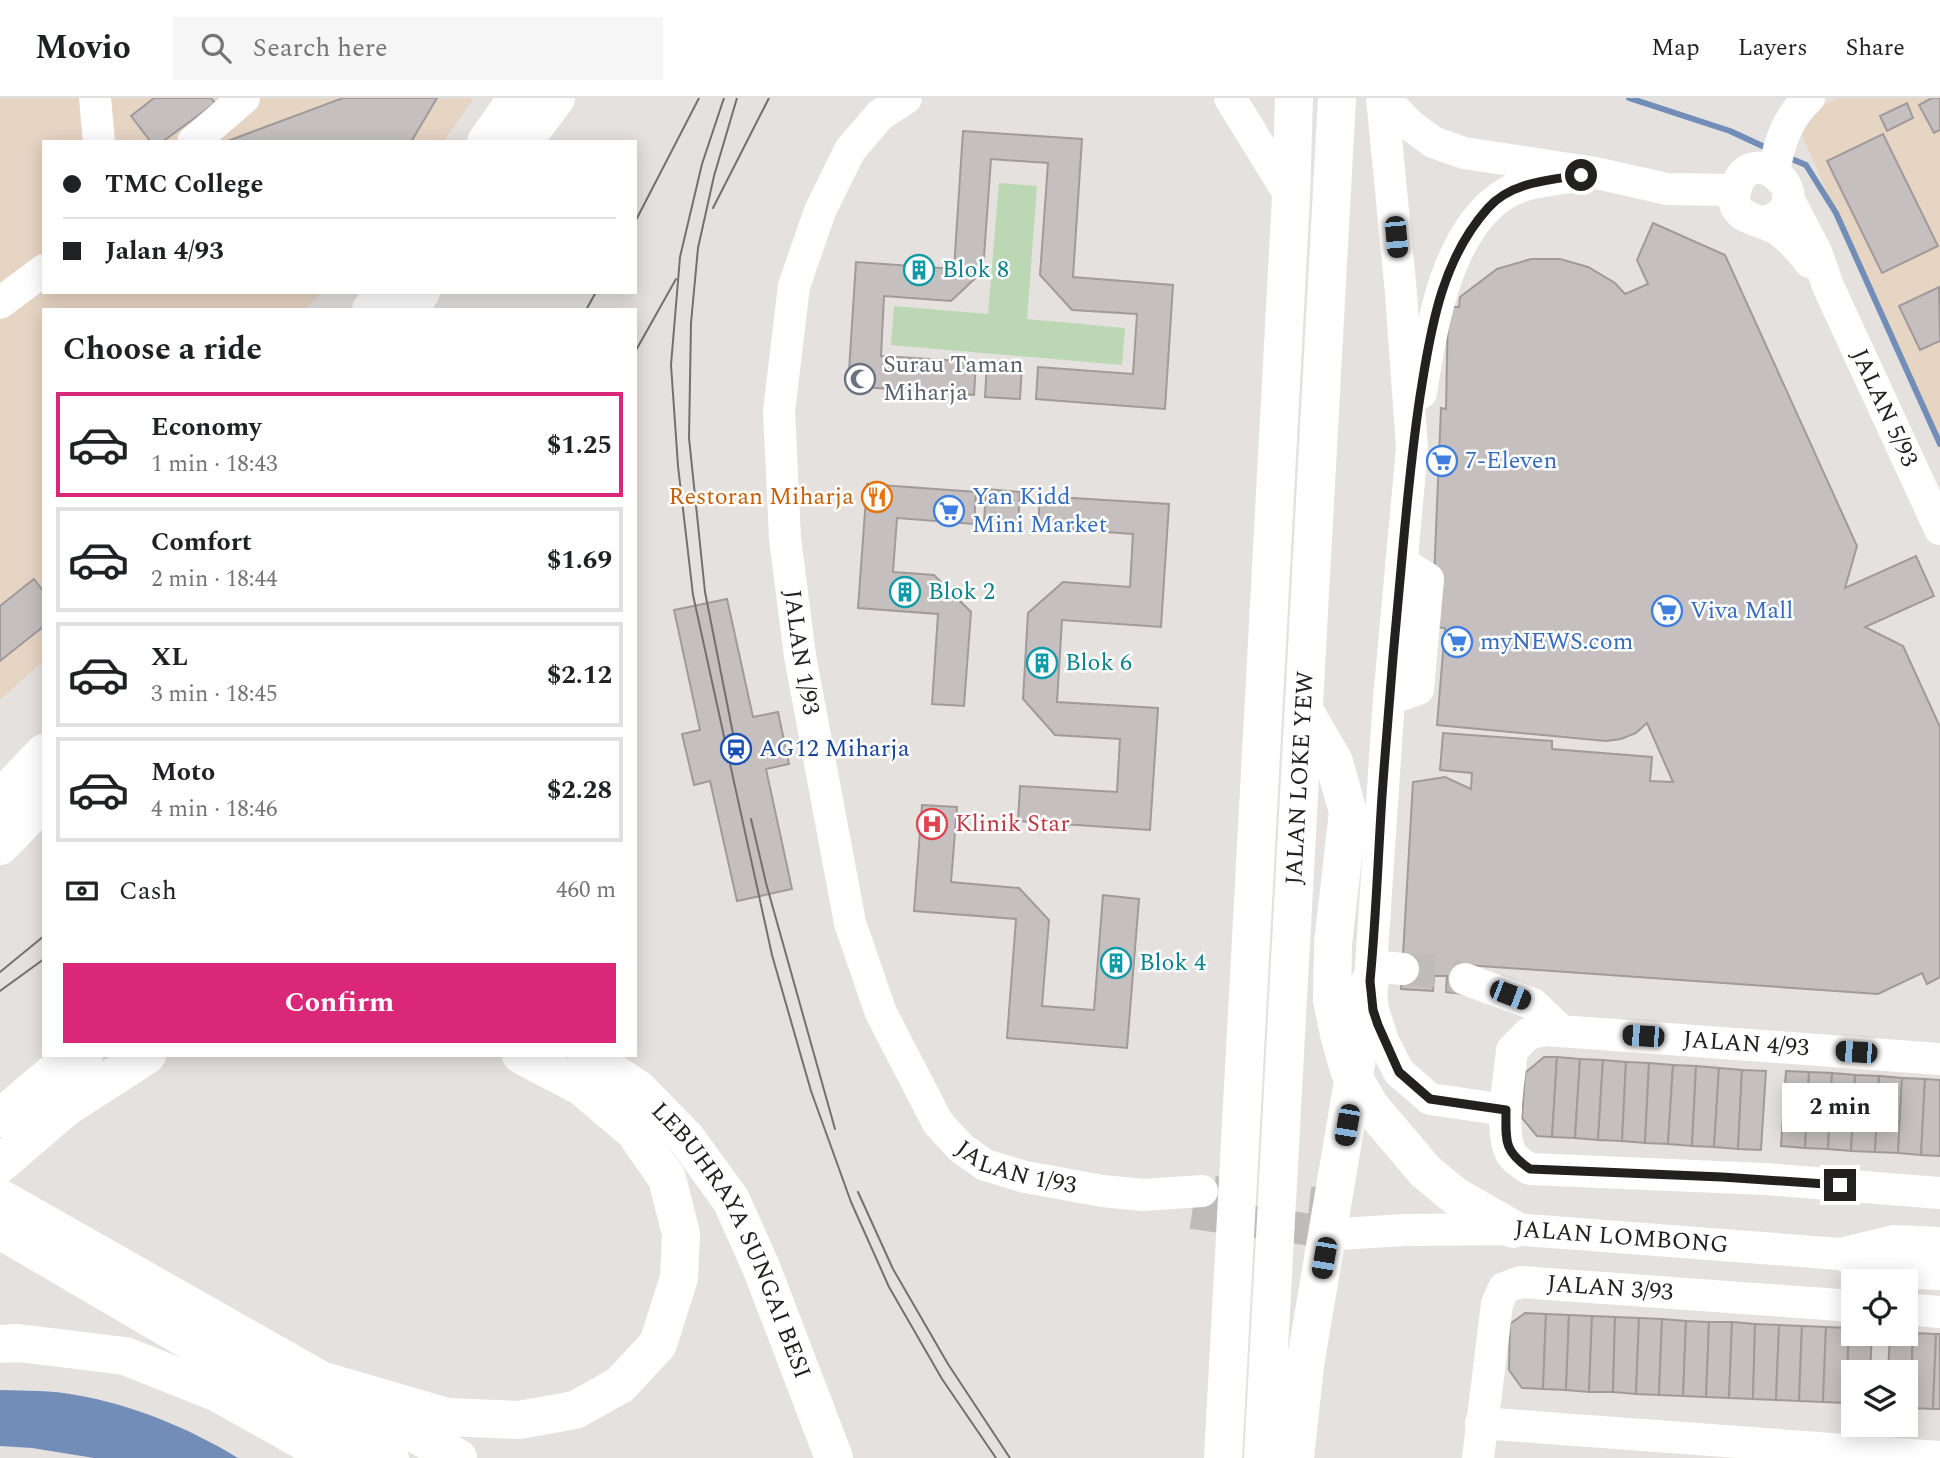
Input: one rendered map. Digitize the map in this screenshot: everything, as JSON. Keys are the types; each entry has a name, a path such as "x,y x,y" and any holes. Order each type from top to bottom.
{"highway":[{"path":"486,140 517,98"},
{"path":"524,140 556,98"},
{"name":"JALAN LOKE YEW","path":"1223,1458 1291,197 1294,98"},
{"name":"JALAN LOKE YEW","path":"1264,1458 1337,98"},
{"path":"1304,710 1334,762 1348,812 1334,944 1332,1000 1349,1070 1370,1106 1425,1171 1455,1196 1513,1229"},
{"path":"0,799 42,755"},
{"path":"0,846 42,803"},
{"path":"1294,1458 1305,1365 1365,1018 1381,972"},
{"path":"0,1118 52,1074 81,1057"},
{"path":"0,1164 65,1108 144,1057"},
{"path":"327,1382 447,1417 519,1420 575,1410 620,1384 658,1344 679,1278 681,1234 667,1178 634,1131 582,1087 525,1057"},
{"name":"LEBUHRAYA SUNGAI BESI","path":"590,1057 638,1089 686,1138 730,1200 761,1267 834,1458"},
{"path":"0,1198 110,1277 390,1458"},
{"path":"0,1230 110,1277 327,1382 458,1458"},
{"path":"0,1344 18,1343 125,1356 216,1392 334,1458"}],"street":[{"path":"95,98 99,140"},
{"path":"195,140 244,98"},
{"name":"JALAN 1/93","path":"906,98 880,115 850,150 820,211 794,286 779,411 785,538 800,656 850,923 881,1013 938,1123 961,1148 985,1166 1025,1177 1103,1191 1197,1202"},
{"path":"1230,98 1291,197"},
{"path":"1383,98 1412,448 1389,699 1381,972 1373,1010 1383,1041 1399,1072 1430,1099 1506,1110"},
{"name":"JALAN 5/93","path":"1383,98 1410,125 1433,142 1464,153 1597,173 1667,189 1697,203 1762,184 1781,232 1799,249 1828,286 1940,529"},
{"path":"1762,184 1774,121 1790,98"},
{"path":"1762,184 1786,126 1795,111 1809,98"},
{"name":"JALAN 5/93","path":"1412,448 1430,330 1443,283 1469,232 1490,205 1509,191 1539,182 1597,173"},
{"path":"0,303 42,272"},
{"path":"1465,979 1532,1004 1561,1031"},
{"name":"JALAN 4/93","path":"1940,1059 1546,1030 1528,1034 1512,1050 1506,1142 1513,1157 1530,1169 1765,1179 1940,1193"},
{"name":"JALAN LOMBONG","path":"1341,1220 1404,1230 1513,1229 1839,1254 1888,1272 1940,1274"},
{"name":"JALAN LOMBONG","path":"1839,1254 1894,1241 1940,1243"},
{"name":"JALAN 3/93","path":"1478,1458 1497,1304 1504,1288 1521,1282 1841,1305"},
{"path":"1918,1310 1940,1312"},
{"path":"1481,1423 1940,1457"}],"shaded area":[{"path":"0,98 474,98 444,140 42,140 42,294 320,294 306,308 42,308 42,662 0,700"},
{"path":"1839,98 1940,98 1940,450 1794,117"}],"green space":[{"path":"999,183 1037,186 1027,319 1125,328 1122,365 891,345 894,306 988,314"}],"water":[{"path":"0,1390 67,1393 139,1411 200,1437 238,1458 94,1458 0,1446"}],"building":[{"path":"154,98 211,98 215,103 165,140 149,140 131,116"},
{"path":"343,98 437,98 412,140 230,140"},
{"path":"1932,98 1940,98 1940,130 1934,133 1919,105"},
{"path":"1907,103 1913,118 1887,131 1880,116"},
{"name":"Blok 8","path":"963,131 1082,139 1073,277 1173,285 1165,409 1036,399 1038,367 1133,374 1137,314 1072,310 1040,275 1048,163 991,159 983,271 951,301 884,296 881,356 976,362 974,395 848,386 856,262 954,269"},
{"path":"1883,134 1938,246 1882,273 1827,161"},
{"name":"Viva Mall","path":"1653,223 1725,255 1857,546 1845,588 1916,556 1934,596 1865,627 1903,646 1940,727 1940,977 1927,984 1922,973 1878,994 1466,965 1464,994 1446,992 1447,976 1434,976 1433,991 1401,989 1413,782 1445,777 1471,789 1472,773 1440,770 1443,733 1552,741 1552,749 1652,757 1650,781 1673,782 1647,723 1636,733 1606,741 1437,725 1445,628 1432,627 1441,408 1446,409 1448,307 1459,307 1460,297 1497,269 1531,259 1560,259 1588,267 1615,283 1625,294 1648,284 1637,260"},
{"path":"1939,287 1940,341 1920,350 1899,306"},
{"path":"987,362 1022,365 1020,399 985,397"},
{"name":"Blok 2","path":"867,484 976,492 974,524 897,518 893,572 934,575 971,612 964,706 932,704 938,614 858,608"},
{"path":"986,489 1020,492 1018,526 984,523"},
{"name":"Blok 6","path":"1040,496 1169,504 1161,627 1062,620 1057,702 1158,708 1150,830 1018,821 1020,786 1117,792 1120,739 1055,735 1023,699 1028,613 1063,582 1130,587 1133,534 1038,527"},
{"path":"34,579 42,589 42,628 0,661 0,606"},
{"name":"AG12 Miharja","path":"727,599 753,717 778,712 789,764 766,769 792,889 737,901 710,781 694,785 682,734 700,730 674,610"},
{"name":"Blok 4","path":"922,805 957,807 951,882 1019,888 1049,920 1042,1006 1094,1010 1103,895 1139,899 1127,1048 1007,1038 1016,919 914,911"},
{"path":"1544,1057 1557,1057 1552,1137 1537,1136 1522,1118 1525,1073"},
{"path":"1557,1057 1580,1059 1575,1138 1552,1137"},
{"path":"1580,1059 1603,1060 1598,1140 1575,1138"},
{"path":"1603,1060 1626,1062 1622,1141 1598,1140"},
{"path":"1626,1062 1649,1063 1645,1143 1622,1141"},
{"path":"1649,1063 1673,1065 1668,1144 1645,1143"},
{"path":"1673,1065 1696,1066 1692,1146 1668,1144"},
{"path":"1696,1066 1719,1068 1714,1147 1692,1146"},
{"path":"1719,1068 1742,1070 1738,1149 1714,1147"},
{"path":"1742,1070 1766,1071 1761,1150 1738,1149"},
{"path":"1786,1071 1809,1072 1805,1148 1781,1146"},
{"path":"1809,1072 1832,1073 1828,1149 1805,1148"},
{"path":"1832,1073 1855,1075 1851,1151 1828,1149"},
{"path":"1855,1075 1879,1076 1875,1152 1851,1151"},
{"path":"1879,1076 1902,1078 1898,1153 1875,1152"},
{"path":"1902,1078 1925,1079 1921,1155 1898,1153"},
{"path":"1925,1079 1940,1080 1940,1156 1921,1155"},
{"path":"1525,1313 1546,1314 1543,1389 1522,1388 1509,1370 1510,1324"},
{"path":"1546,1314 1569,1315 1566,1390 1543,1389"},
{"path":"1569,1315 1592,1316 1589,1392 1566,1390"},
{"path":"1592,1316 1615,1317 1613,1392 1589,1392"},
{"path":"1615,1317 1639,1318 1636,1394 1613,1392"},
{"path":"1639,1318 1662,1319 1659,1395 1636,1394"},
{"path":"1662,1319 1686,1321 1683,1396 1659,1395"},
{"path":"1686,1321 1709,1322 1706,1397 1683,1396"},
{"path":"1709,1322 1732,1322 1729,1398 1706,1397"},
{"path":"1732,1322 1755,1324 1753,1399 1729,1398"},
{"path":"1755,1324 1779,1325 1776,1400 1753,1399"},
{"path":"1779,1325 1802,1326 1799,1401 1776,1400"},
{"path":"1802,1326 1826,1327 1823,1402 1799,1401"},
{"path":"1826,1327 1841,1328 1841,1346 1848,1346 1848,1360 1841,1360 1841,1403 1823,1402"},
{"path":"1918,1333 1936,1334 1933,1409 1918,1408 1918,1360 1912,1360 1912,1346 1918,1346"},
{"path":"1936,1334 1940,1334 1940,1409 1933,1409"},
{"path":"1848,1346 1871,1346 1871,1360 1848,1360"},
{"path":"1889,1346 1912,1346 1912,1360 1889,1360"}],"waterway":[{"path":"1629,98 1730,131 1771,150"},
{"path":"1787,157 1806,165 1836,213 1940,444"}],"tunnel":[{"path":"1403,969 1436,971 1465,979"},
{"path":"1214,1192 1342,1206"},
{"path":"1192,1213 1340,1234"}],"tram line":[{"path":"637,218 699,98"},
{"path":"724,98 702,164 680,257 671,365 678,466 693,595 772,955 811,1091 851,1202 889,1287 942,1379 996,1458"},
{"path":"737,98 714,176 698,248 691,323 689,438 705,592 739,764"},
{"path":"713,208 769,98"},
{"path":"637,348 676,279"},
{"path":"587,308 595,294"},
{"path":"751,819 766,883 835,1129"},
{"path":"0,972 42,938"},
{"path":"0,991 42,960"},
{"path":"858,1192 893,1269 948,1364 1010,1458"}],"place":[{"name":"Blok 8","path":"919,270"},
{"name":"Surau Taman Miharja","path":"860,379"},
{"name":"7-Eleven","path":"1442,461"},
{"name":"Restoran Miharja","path":"877,497"},
{"name":"Yan Kidd Mini Market","path":"949,511"},
{"name":"Blok 2","path":"905,592"},
{"name":"Viva Mall","path":"1667,611"},
{"name":"myNEWS.com","path":"1457,642"},
{"name":"Blok 6","path":"1042,663"},
{"name":"AG12 Miharja","path":"736,749"},
{"name":"Klinik Star","path":"932,824"},
{"name":"Blok 4","path":"1116,963"}],"route":[{"path":"1581,175 1524,186 1509,191 1490,205 1469,232 1443,283 1430,330 1412,448 1389,699 1370,981 1373,1010 1383,1041 1399,1072 1430,1099 1506,1110 1506,1142 1513,1157 1530,1169 1765,1179 1840,1185"}]}
